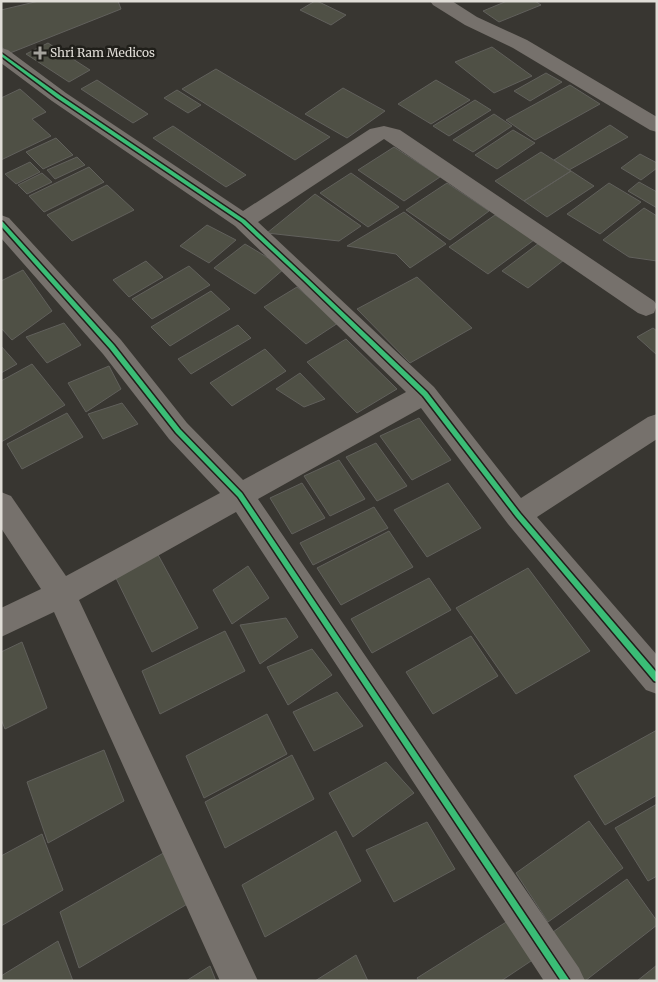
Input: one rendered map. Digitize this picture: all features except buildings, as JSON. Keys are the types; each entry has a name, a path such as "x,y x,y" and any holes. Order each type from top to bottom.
{"street":[{"path":"439,1 472,21 520,44 657,126"},
{"path":"1,54 59,97 243,220 425,394 518,515 657,679"},
{"path":"243,220 377,134 389,134 646,307"},
{"path":"1,223 112,347 178,432 240,495 566,981"},
{"path":"1,623 61,594 425,394"},
{"path":"518,515 657,425"},
{"path":"1,504 61,594 239,981"}],"cycle path":[{"path":"1,54 59,97 243,221 304,278 425,394 518,515 657,679"},
{"path":"1,223 112,347 178,431 240,495 566,981"}],"place":[{"name":"Shri Ram Medicos","path":"40,53"}]}
